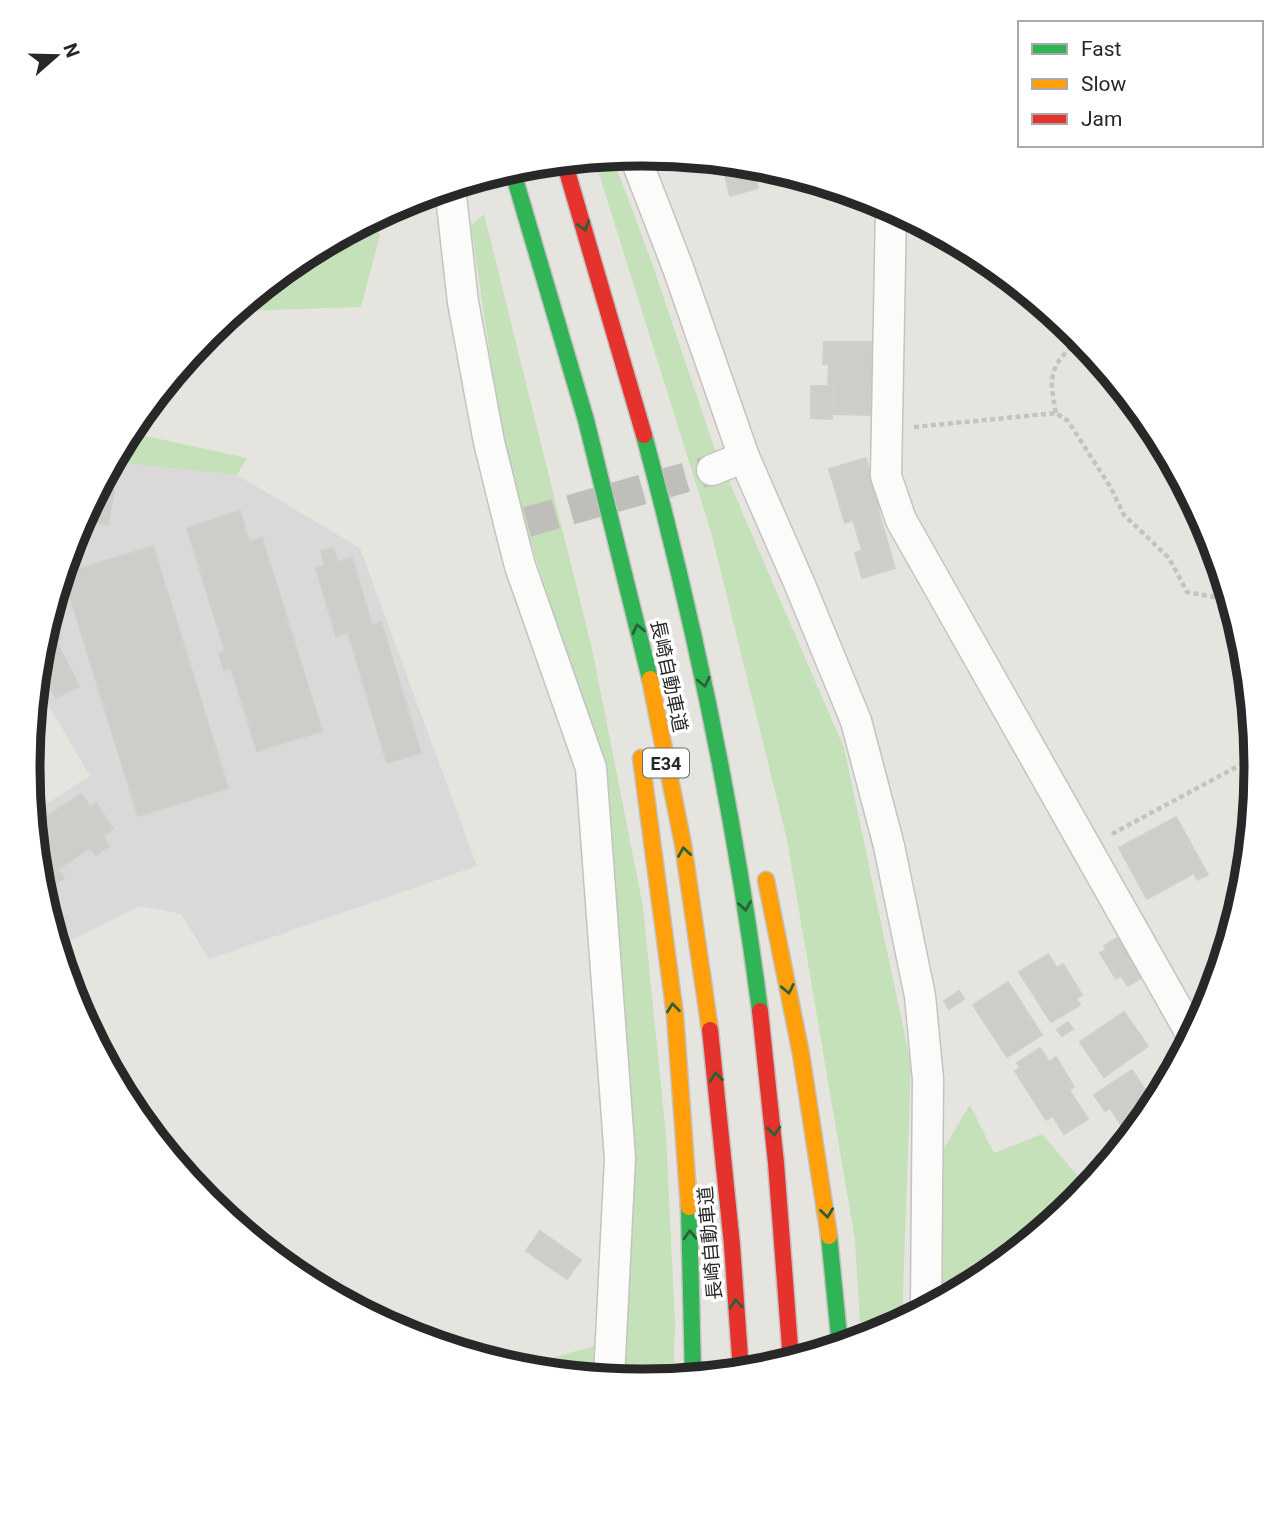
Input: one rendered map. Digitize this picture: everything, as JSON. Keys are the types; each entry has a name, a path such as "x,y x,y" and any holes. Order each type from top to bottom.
{"highway":[{"name":"長崎自動車道","path":"567,171 617,331 652,458 734,835 755,969 772,1106 790,1351"},
{"name":"長崎自動車道","path":"515,179 596,460 657,715 683,843 720,1110 732,1237 739,1361"},
{"path":"525,212 568,416"},
{"path":"617,331 690,570 722,691"},
{"path":"638,740 662,906 680,1075 687,1169 693,1367"},
{"path":"762,865 807,1086 827,1211 840,1335"}],"street":[{"path":"639,166 678,268 744,457 856,721 891,859 920,996 928,1079 926,1298"},
{"path":"451,197 463,302 489,442 519,525 520,566 592,768 620,1158 610,1368"},
{"path":"891,220 886,476 901,520 1186,1024"},
{"path":"712,470 744,457"}],"path":[{"path":"1056,413 1051,389 1053,369 1062,354 1072,346"},
{"path":"888,430 1056,413 1068,421 1111,488 1124,515 1169,558 1187,592 1219,598"},
{"path":"1086,847 1244,763"}],"shaded area":[{"path":"123,463 237,475 360,548 477,866 209,959 181,914 140,906 67,943 52,885 42,807 90,776 44,698 52,650 72,574 102,501"}],"green space":[{"path":"616,167 652,263 713,444 844,748 911,1064 902,1309 860,1327 855,1240 787,840 711,532 597,168"},
{"path":"484,214 593,653 643,907 666,1135 675,1324 673,1368 603,1368 543,1361 618,1339 635,1174 605,777 506,464 471,226"},
{"path":"376,228 380,235 361,307 251,311 308,267"},
{"path":"141,435 247,458 237,475 123,463"},
{"path":"970,1105 994,1153 1042,1134 1080,1179 1039,1220 1008,1245 939,1291 942,1151"}],"building":[{"path":"735,173 755,176 758,188 730,196 725,176"},
{"path":"824,342 872,342 871,415 834,414 834,386 828,385 829,364 823,364"},
{"path":"811,386 833,386 832,419 811,418"},
{"path":"866,458 895,568 862,578 855,553 862,550 853,520 845,523 829,469"},
{"path":"117,474 108,525 93,522"},
{"path":"240,511 249,542 262,538 322,731 257,751 231,668 224,670 219,653 225,651 187,528"},
{"path":"153,546 228,788 138,816 68,589 73,571"},
{"path":"333,548 338,562 352,558 372,625 381,622 421,753 387,763 348,632 336,636 316,568 325,566 321,551"},
{"path":"56,632 60,639 56,641 79,686 56,698 47,680"},
{"path":"81,794 90,807 96,803 113,829 103,836 109,846 96,855 90,848 58,869 64,878 52,886 43,819"},
{"path":"1176,817 1208,875 1197,880 1194,873 1147,899 1119,848"},
{"path":"1120,936 1144,976 1128,986 1121,976 1116,979 1100,953 1106,950 1104,946"},
{"path":"1048,954 1057,968 1063,964 1082,995 1076,999 1080,1005 1051,1022 1019,972"},
{"path":"1008,982 1042,1035 1007,1057 973,1005"},
{"path":"959,991 964,999 949,1009 944,1001"},
{"path":"1124,1012 1148,1046 1104,1077 1080,1042"},
{"path":"1068,1022 1073,1029 1062,1036 1057,1030"},
{"path":"1040,1048 1049,1062 1056,1057 1074,1087 1069,1090 1088,1119 1064,1134 1053,1116 1046,1120 1015,1071 1020,1068 1017,1063"},
{"path":"1132,1070 1147,1093 1123,1128 1110,1108 1105,1111 1094,1095"},
{"path":"540,1231 581,1260 567,1279 526,1251"}],"tunnel":[{"path":"527,522 712,470"}],"traffic: fast":[{"path":"515,179 586,420 650,679"},
{"path":"644,435 712,721 738,865 760,1011"},
{"path":"689,1207 693,1367"},
{"path":"829,1236 839,1336"}],"traffic: slow":[{"path":"650,679 683,844 710,1030"},
{"path":"641,758 675,1015 689,1207"},
{"path":"766,880 801,1054 829,1236"}],"traffic: jam":[{"path":"567,171 644,435"},
{"path":"760,1011 776,1163 790,1351"},
{"path":"710,1030 732,1245 740,1361"}]}
